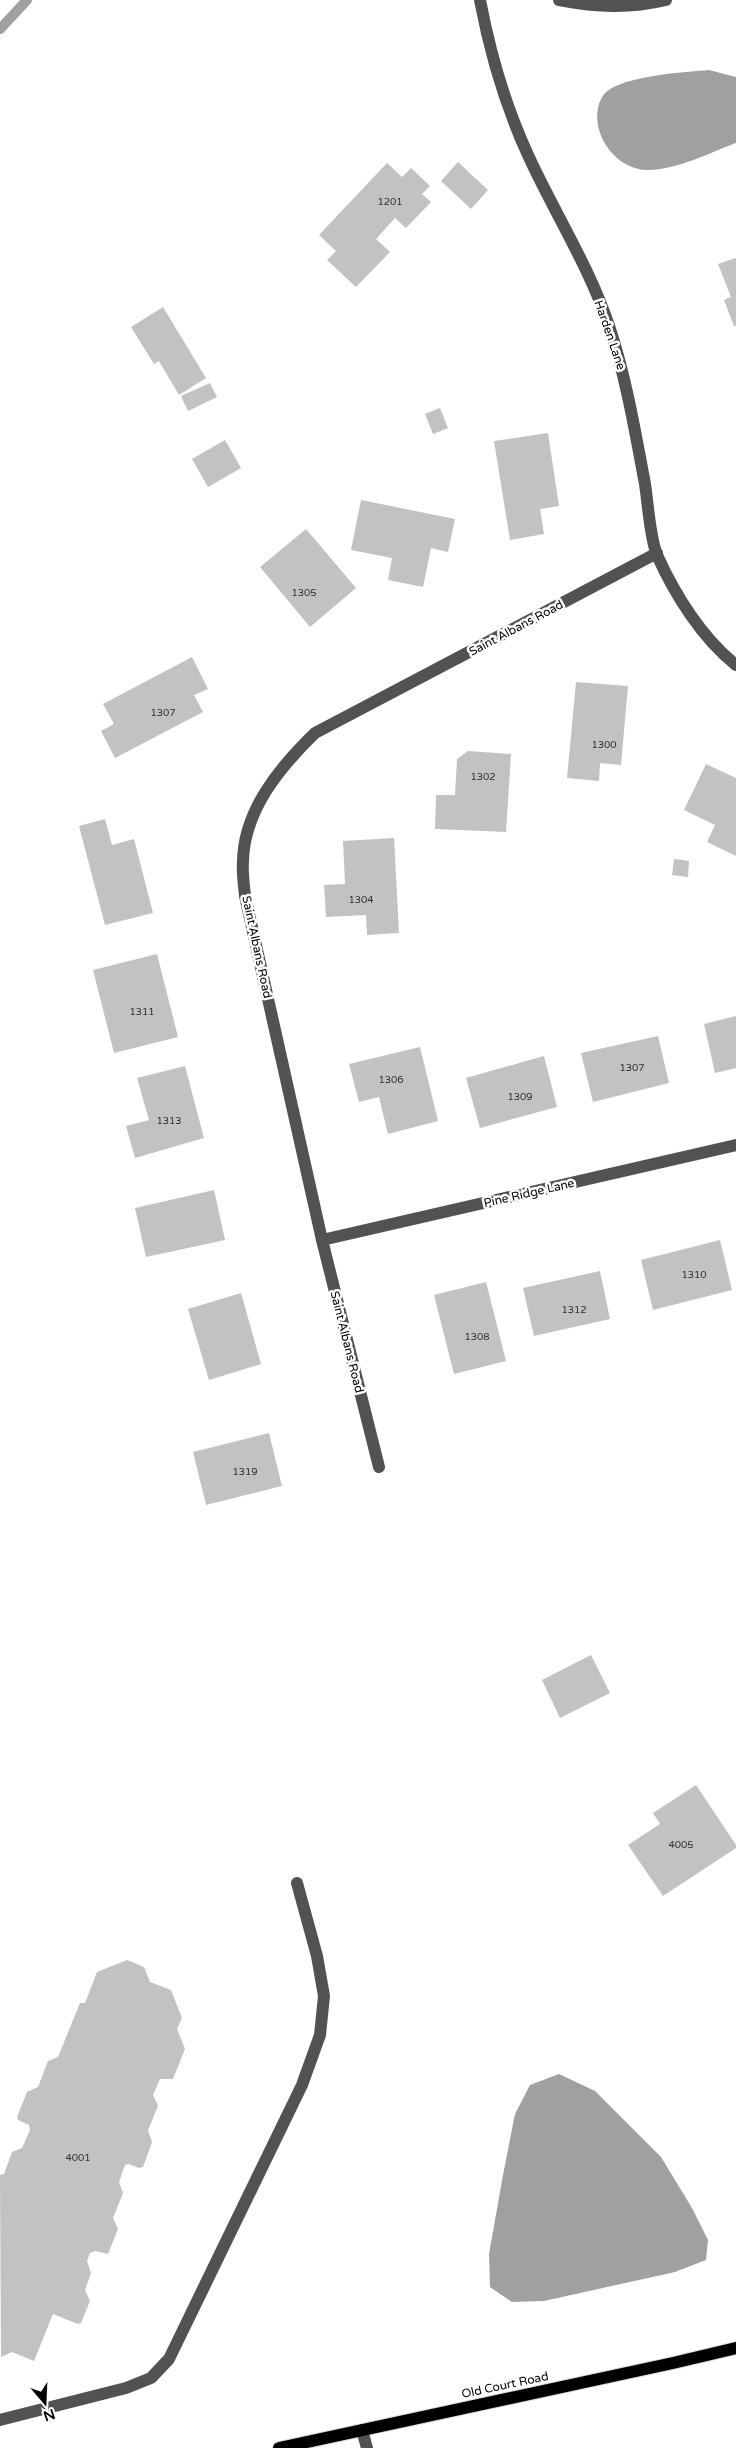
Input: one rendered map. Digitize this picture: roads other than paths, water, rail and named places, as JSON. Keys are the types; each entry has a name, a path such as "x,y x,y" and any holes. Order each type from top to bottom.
{"main road":[{"name":"Old Court Road","path":"279,2448 663,2366 736,2348"}],"street":[{"name":"Harden Lane","path":"480,0 489,47 507,104 527,154 585,268 608,324 625,376 657,553 689,613 726,657 736,665"},
{"path":"559,0 598,7 643,5 666,0"},
{"name":"Saint Albans Road","path":"378,1468 322,1240 245,896 243,860 249,830 274,776 291,756 316,733 657,553"},
{"name":"Pine Ridge Lane","path":"322,1240 736,1145"},
{"path":"0,2420 126,2388 151,2378 169,2359 302,2085 320,2035 324,1996 317,1956 297,1883"},
{"path":"362,2430 367,2448"}],"waterway":[{"path":"0,29 27,0"}]}
